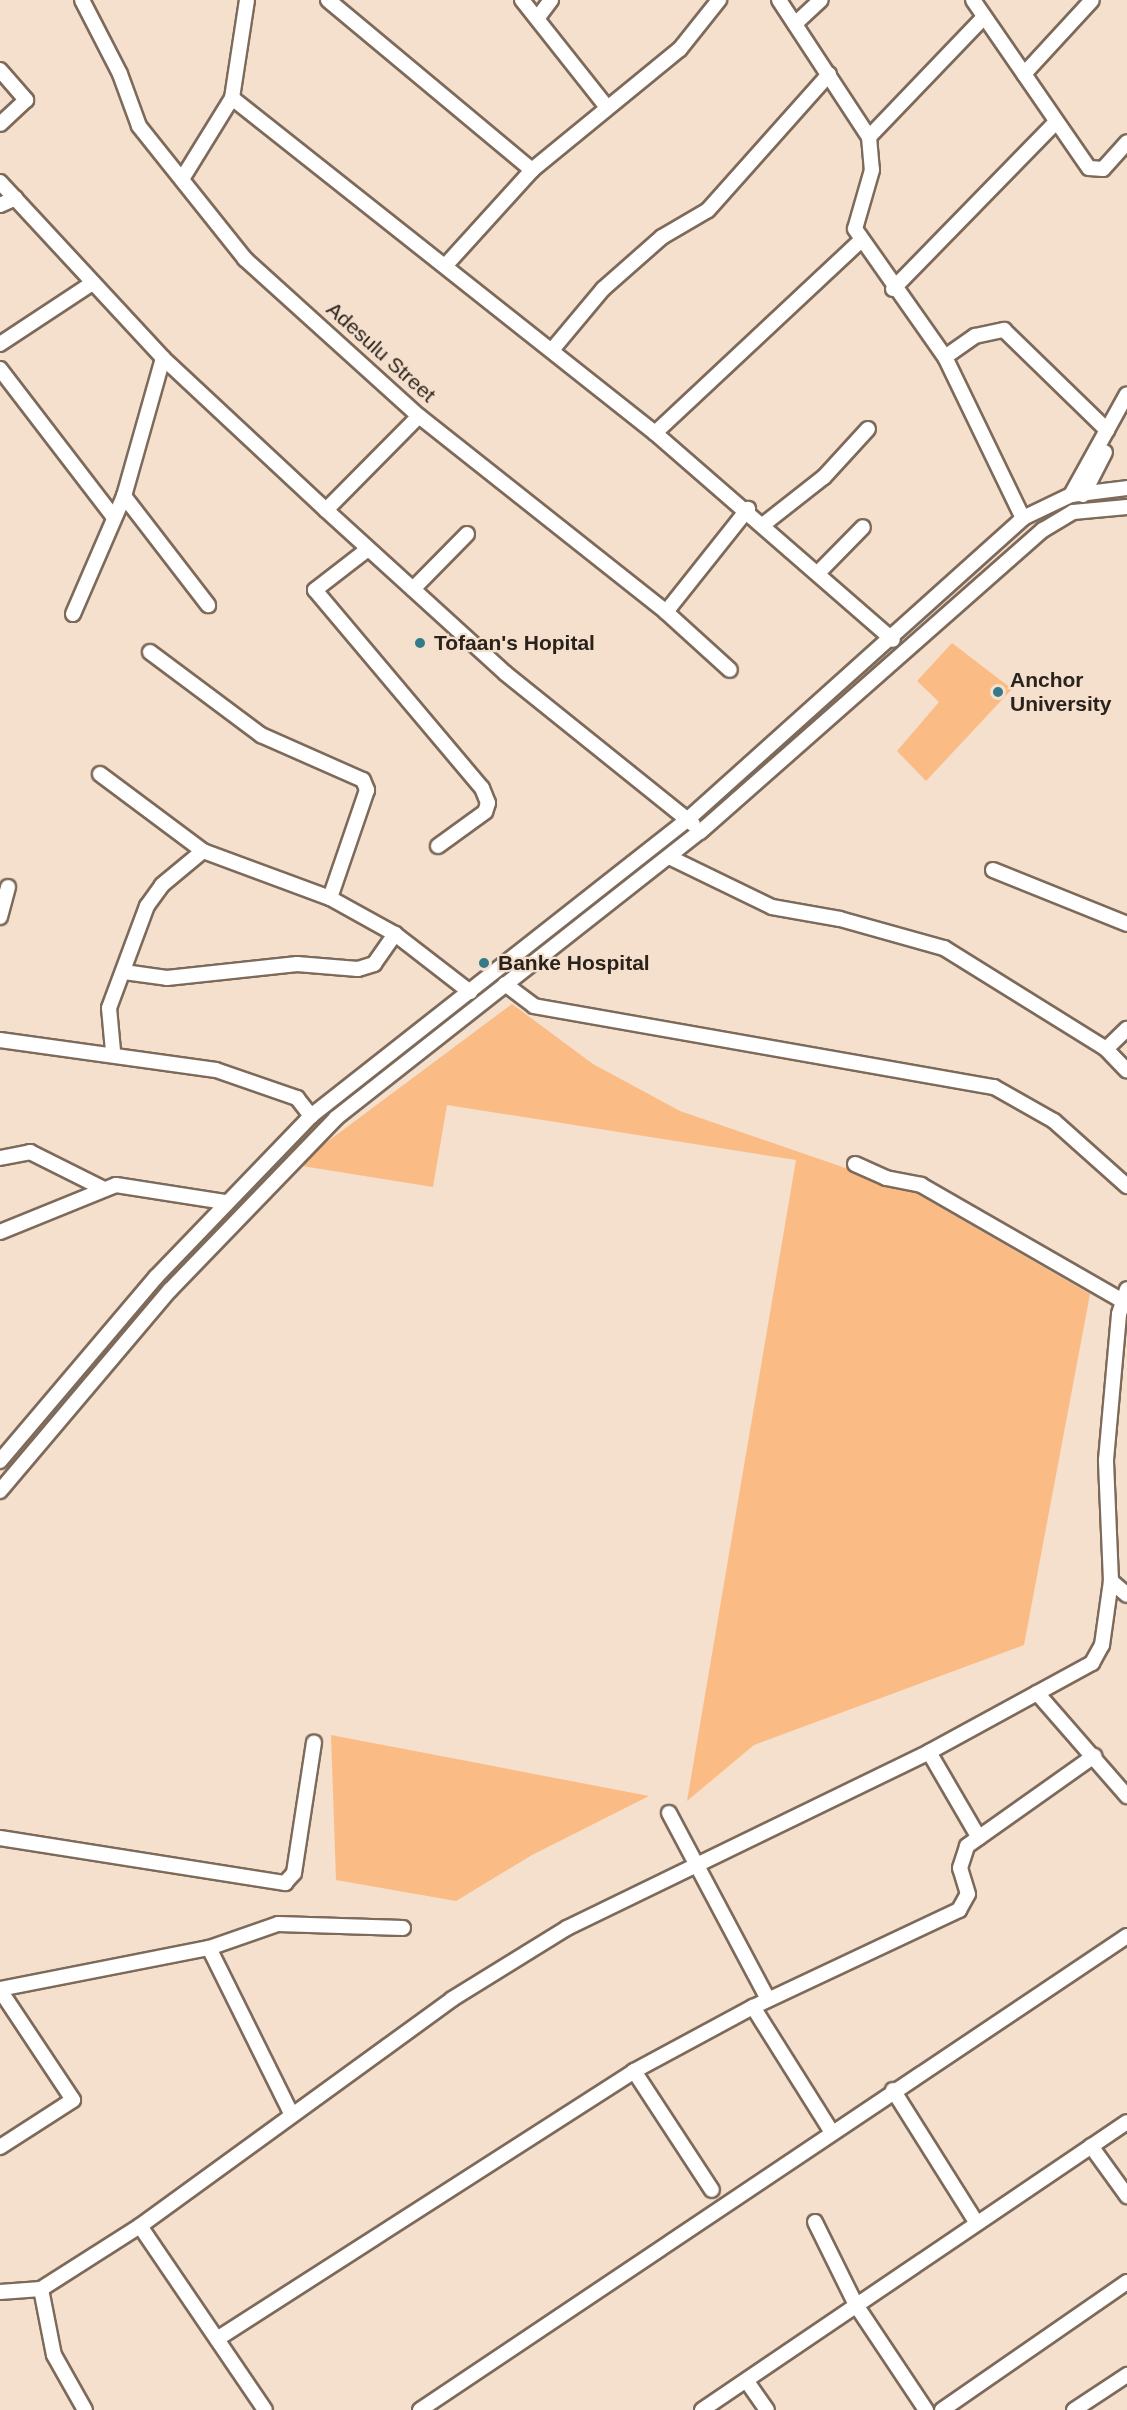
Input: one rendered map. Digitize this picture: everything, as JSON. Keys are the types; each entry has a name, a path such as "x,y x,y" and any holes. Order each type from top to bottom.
{"street":[{"name":"Adesulu Street","path":"82,0 120,74 139,126 245,259 419,416 666,612 730,670"},
{"path":"182,179 231,98 247,0"},
{"path":"328,0 532,170"},
{"path":"522,0 539,16 606,106"},
{"path":"539,16 551,0"},
{"path":"446,265 532,170 606,106 680,49 719,0"},
{"path":"779,0 869,137 872,170 854,226 893,289 945,357 1023,518"},
{"path":"795,24 821,0"},
{"path":"973,0 983,18 1056,122 1096,172 1127,142"},
{"path":"1024,74 1092,0"},
{"path":"869,137 983,18"},
{"path":"0,70 26,100 0,124"},
{"path":"552,350 611,281 662,237 708,210 829,74"},
{"path":"231,98 446,265 748,509 893,640"},
{"path":"893,289 1056,122"},
{"path":"0,182 91,284 163,358 326,510 505,673 688,819 700,832"},
{"path":"0,205 15,198"},
{"path":"656,434 861,240"},
{"path":"0,344 91,284"},
{"path":"945,357 975,336 1004,330 1107,430"},
{"path":"73,614 113,516 124,496 163,358"},
{"path":"0,369 113,516"},
{"path":"1077,495 1107,430 1127,394"},
{"path":"1077,495 1127,410"},
{"path":"326,510 419,416"},
{"path":"764,524 824,477 868,429"},
{"path":"0,1461 225,1202 311,1116 688,819 893,640 1023,518 1077,495 1127,488"},
{"path":"124,496 208,605"},
{"path":"0,1491 261,1192 336,1118 700,832 1043,530 1073,512 1127,507"},
{"path":"666,612 748,509"},
{"path":"818,573 863,527"},
{"path":"413,589 467,534"},
{"path":"368,549 315,590 482,788 488,803 485,812 438,846"},
{"path":"150,652 261,735 363,780 367,790 330,898"},
{"path":"100,774 203,851 330,898 395,934 470,992"},
{"path":"113,1051 109,1008 147,906 162,885 203,851"},
{"path":"669,857 772,907 840,919 944,948 1106,1049 1127,1071"},
{"path":"993,870 1127,924"},
{"path":"0,917 8,887"},
{"path":"124,972 167,978 297,964 358,969 374,964 395,934"},
{"path":"505,984 534,1006 994,1087 1054,1121 1127,1186"},
{"path":"1106,1049 1127,1029"},
{"path":"0,1040 113,1051 216,1070 297,1098 311,1116"},
{"path":"0,1158 25,1151 102,1188"},
{"path":"0,2292 41,2289 140,2226 292,2115 520,1956 697,1865 929,1752 1037,1693 1097,1657 1111,1581 1106,1460 1124,1295 921,1185 886,1178 855,1164"},
{"path":"0,1232 102,1188 134,1184 225,1202"},
{"path":"1111,1581 1127,1595"},
{"path":"1037,1693 1127,1796"},
{"path":"0,1838 285,1883 294,1873 314,1743"},
{"path":"929,1752 979,1838"},
{"path":"217,2338 634,2071 768,1999 959,1910 968,1894 960,1859 979,1838 1094,1756"},
{"path":"669,1813 768,1999"},
{"path":"0,2147 73,2100 0,1989 209,1947 278,1924 403,1928"},
{"path":"420,2410 652,2258 720,2204 1127,1936"},
{"path":"209,1947 292,2115"},
{"path":"753,2007 831,2131"},
{"path":"634,2071 712,2190"},
{"path":"893,2090 976,2222"},
{"path":"702,2410 748,2383 976,2222 1127,2122"},
{"path":"1091,2146 1127,2196"},
{"path":"815,2222 856,2305 926,2410"},
{"path":"140,2226 265,2410"},
{"path":"942,2410 1127,2282"},
{"path":"41,2289 54,2355 82,2406 67,2410"},
{"path":"1074,2410 1127,2375"},
{"path":"748,2383 767,2410"}],"shaded area":[{"path":"952,643 1012,689 926,781 897,751 939,702 917,681"},
{"path":"512,1004 593,1064 680,1111 912,1191 1090,1294 1024,1645 754,1745 687,1801 796,1160 447,1105 433,1187 296,1165"},
{"path":"331,1735 649,1796 532,1855 456,1901 336,1880"}],"place":[{"name":"Tofaan's Hopital","path":"420,643"},
{"name":"Anchor University","path":"998,692"},
{"name":"Banke Hospital","path":"484,963"}]}
